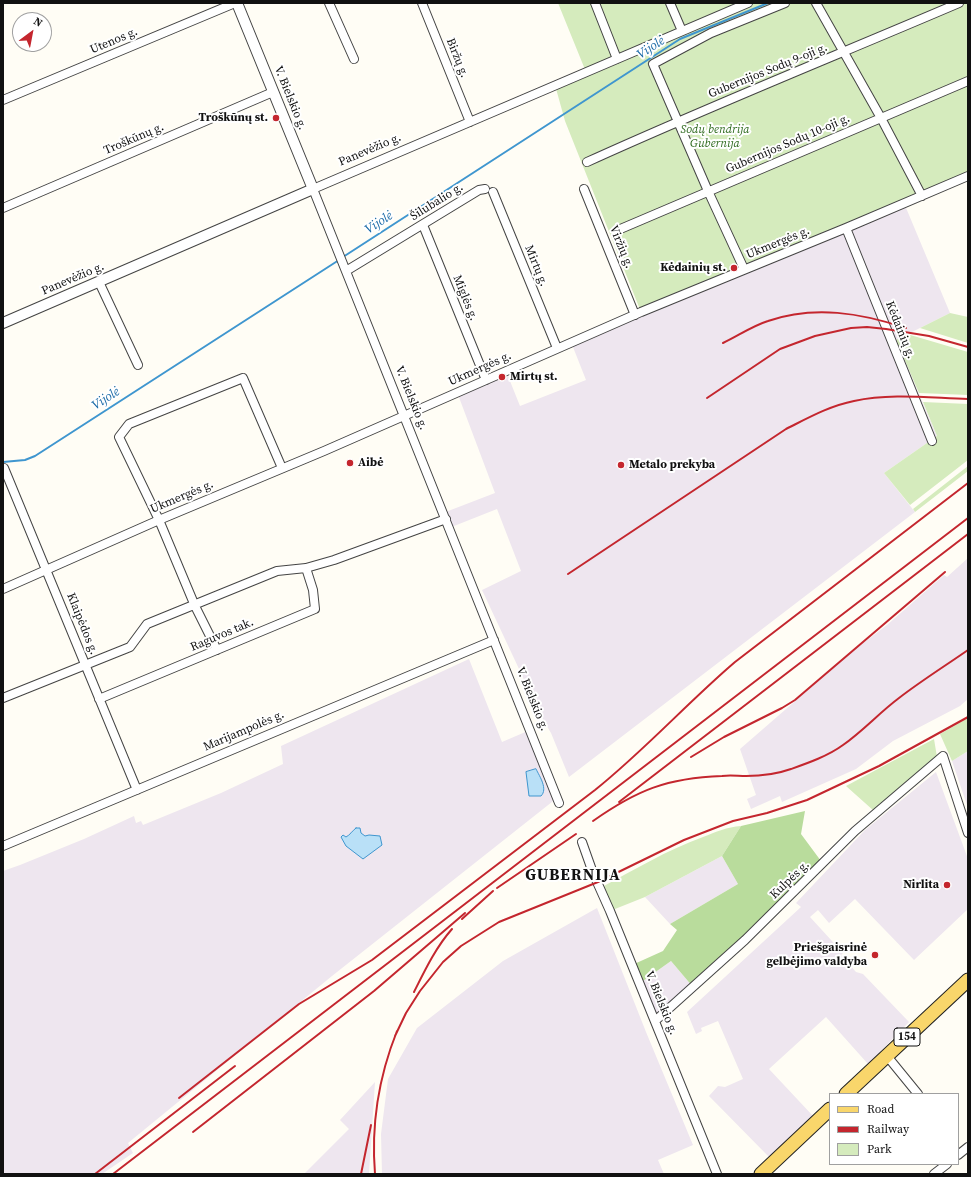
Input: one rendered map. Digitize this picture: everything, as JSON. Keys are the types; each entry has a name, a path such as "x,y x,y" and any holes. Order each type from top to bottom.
{"main road":[{"name":"154","path":"847,1093 968,980"},
{"path":"761,1174 829,1110"}],"street":[{"name":"V. Bielskio g.","path":"236,3 345,267 559,804"},
{"name":"Utenos g.","path":"3,100 236,3"},
{"path":"329,3 354,59"},
{"name":"Biržų g.","path":"422,3 470,122"},
{"path":"595,3 618,59"},
{"path":"670,3 682,31"},
{"name":"Panevėžio g.","path":"3,323 746,3"},
{"path":"744,269 708,191 653,64 711,33 785,3"},
{"path":"816,3 881,118 922,196"},
{"name":"Gubernijos Sodų 9-oji g.","path":"587,162 678,121 959,3"},
{"name":"Gubernijos Sodų 10-oji g.","path":"618,230 968,81"},
{"name":"Troškūnų g.","path":"3,208 273,92"},
{"name":"Ukmergės g.","path":"3,589 159,520 324,451 557,348 968,176"},
{"name":"Viržių g.","path":"584,189 635,315"},
{"name":"Šilubalio g.","path":"345,267 486,190"},
{"name":"Mirtų g.","path":"486,190 557,348"},
{"name":"Miglės g.","path":"423,225 486,380"},
{"name":"Kėdainių g.","path":"846,228 932,441"},
{"path":"99,282 138,364"},
{"path":"217,650 195,606 159,520 119,437 129,424 243,378 282,468"},
{"name":"Klaipėdos g.","path":"4,468 137,790"},
{"path":"3,698 86,666 130,647 147,624 195,606 277,570 306,568 334,560 446,519"},
{"name":"Raguvos tak.","path":"99,699 315,609 313,590 306,568"},
{"name":"Marijampolės g.","path":"3,846 494,640"},
{"name":"Kulpės g.","path":"655,1021 745,940 855,831 942,756 968,833"},
{"name":"V. Bielskio g.","path":"582,842 716,1174"},
{"path":"887,1056 917,1093"},
{"path":"934,1174 946,1165"}],"shaded area":[{"path":"904,203 950,313 896,340 937,436 884,473 915,512 569,777 551,733 542,718 482,590 521,571 497,509 449,528 443,513 495,493 457,392 506,371 520,406 586,380 571,342"},
{"path":"968,558 968,699 960,706 893,741 856,769 782,802 780,796 751,809 747,799 756,795 740,749 854,650 887,625 944,575 947,577"},
{"path":"469,659 502,742 530,730 557,798 332,976 128,1143 133,1153 102,1174 3,1174 3,871 84,839 134,816 136,823 141,821 143,825 221,793 283,764 281,746"},
{"path":"968,751 968,808 952,761"},
{"path":"936,772 968,859 968,909 914,960 855,899 829,923 818,910 810,917 843,953 841,955 856,972 863,974 909,1022 868,1064 826,1017 769,1069 813,1116 769,1157 709,1096 718,1086 725,1087 743,1079 718,1021 701,1028 702,1031 696,1034 687,1012 801,907 796,903 865,830"},
{"path":"722,856 738,884 670,924 645,897"},
{"path":"597,908 693,1145 658,1160 664,1174 382,1174 381,1134 388,1079 417,1028 503,961"},
{"path":"671,961 693,987 655,1021 640,983"},
{"path":"375,1082 369,1174 304,1174 349,1129 340,1120"}],"green space":[{"name":"Sodų bendrija Gubernija","path":"558,3 968,3 968,176 641,312 565,121 555,85 586,72"},
{"path":"950,313 968,317 968,343 920,328"},
{"path":"907,334 968,352 968,395 919,393 896,340"},
{"path":"923,402 968,404 968,460 910,505 884,473 937,436"},
{"path":"968,466 968,471 915,512 913,509"},
{"path":"968,718 968,751 952,761 940,734"},
{"path":"934,739 937,757 874,811 846,786"},
{"path":"805,811 801,834 821,861 693,987 671,961 640,983 632,965 663,951 677,930 670,924 738,884 722,856 741,826"},
{"path":"741,826 722,856 645,897 610,911 600,888 676,848 722,830"}],"water":[{"path":"536,769 543,783 544,790 541,796 529,796 526,772"},
{"path":"356,828 360,828 361,833 365,836 380,836 382,845 363,859 346,846 341,837 343,835 346,837"}],"waterway":[{"name":"Vijolė","path":"343,257 680,39 768,3"},
{"name":"Vijolė","path":"3,462 25,460 35,456 339,260"}],"railway":[{"path":"723,343 762,323 785,316 803,313 820,312 855,315 872,318 906,328"},
{"path":"707,398 780,349 815,336 851,328 867,327 886,329 929,336 968,347"},
{"path":"568,574 786,429 819,413 845,403 882,397 968,399"},
{"path":"179,1098 299,1004 372,960 595,790 631,759 735,662 968,483"},
{"path":"113,1174 968,518"},
{"path":"619,802 968,534"},
{"path":"691,757 724,737 795,700 945,572"},
{"path":"593,821 624,801 653,788 669,783 702,777 757,776 791,769 811,762 837,749 850,740 907,692 968,650"},
{"path":"395,1036 406,1013 420,991 443,962 461,946 499,922 598,882 684,840 733,821 767,813 807,800 879,766 968,717"},
{"path":"497,888 576,834"},
{"path":"462,919 493,891"},
{"path":"193,1132 374,991 465,913"},
{"path":"414,992 436,951 452,929"},
{"path":"375,1174 375,1119 385,1065 397,1031"},
{"path":"95,1174 235,1066"},
{"path":"361,1174 371,1125"}],"place":[{"name":"Troškūnų st.","path":"276,118"},
{"name":"Kėdainių st.","path":"734,268"},
{"name":"Mirtų st.","path":"502,377"},
{"name":"Aibė","path":"350,463"},
{"name":"Metalo prekyba","path":"621,465"},
{"name":"Nirlita","path":"947,885"},
{"name":"Priešgaisrinė gelbėjimo valdyba","path":"875,955"}],"district":[{"name":"GUBERNIJA","path":"573,876"}]}
